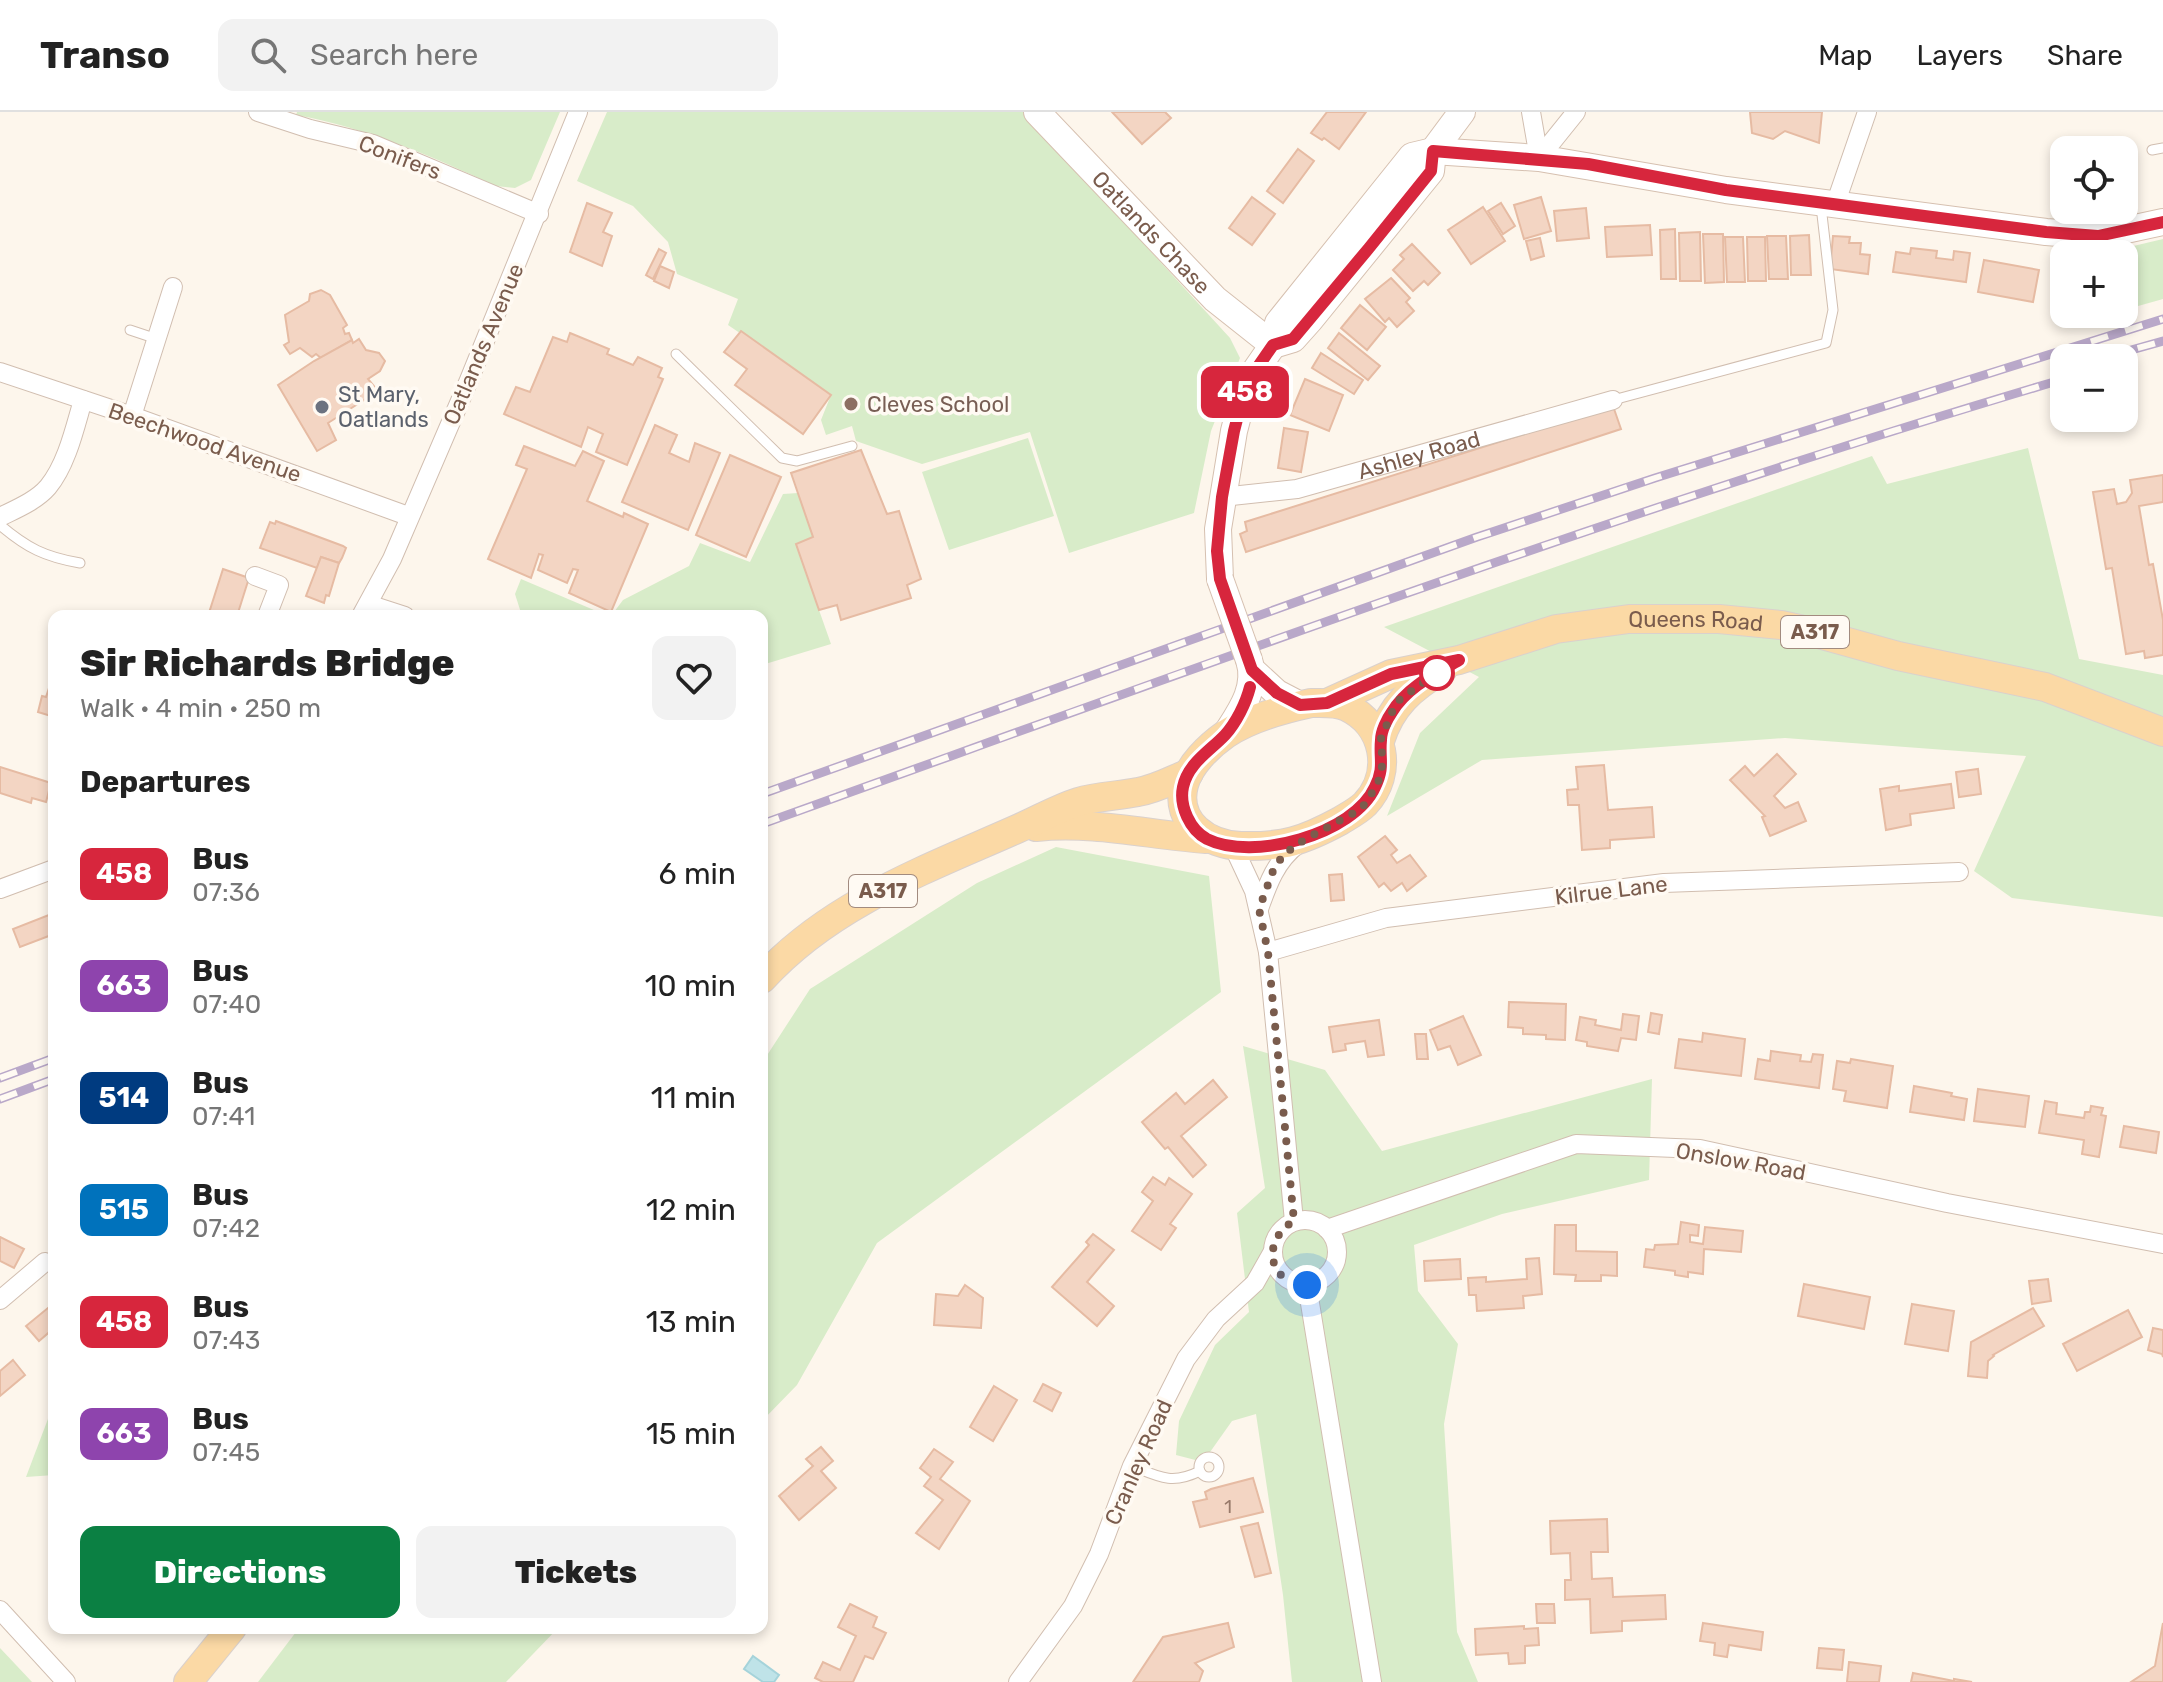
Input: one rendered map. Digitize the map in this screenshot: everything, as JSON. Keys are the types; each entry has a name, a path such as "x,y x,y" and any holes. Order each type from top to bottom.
{"main road":[{"name":"Queens Road","path":"1313,704 1391,674 1459,660 1536,634 1629,619 1690,618 1748,621 1808,631 1898,656 2045,687 2163,732"},
{"name":"Queens Road","path":"1380,741 1400,699 1459,660"},
{"path":"1313,704 1346,706 1373,727 1380,741 1383,760 1380,778 1367,802 1352,814 1304,840 1268,846 1220,842 1194,829 1186,814 1183,787 1199,758 1226,734 1247,723 1313,704"},
{"name":"A317","path":"768,973 795,946 842,914 940,861 1077,802 1140,792 1189,773"},
{"name":"A317","path":"1019,828 1080,824 1220,842"},
{"path":"188,1682 227,1634"}],"street":[{"name":"Conifers","path":"258,112 299,126 373,144 539,214"},
{"name":"Oatlands Avenue","path":"364,610 392,559 408,516 476,366 578,112"},
{"name":"Oatlands Chase","path":"1037,112 1215,299 1273,345"},
{"path":"1433,151 1462,112"},
{"path":"1531,112 1539,158"},
{"path":"1539,158 1576,112"},
{"path":"1828,204 1867,112"},
{"path":"1226,734 1247,700 1250,665 1220,579 1217,551 1222,497 1243,396 1273,345 1278,323 1412,156 1433,151 1539,158 1726,190 2046,232 2098,236 2163,222"},
{"path":"132,416 173,287"},
{"name":"Beechwood Avenue","path":"0,372 132,416 408,516"},
{"path":"0,517 24,505 48,487 72,436 83,400"},
{"name":"Ashley Road","path":"1222,497 1297,489 1613,400"},
{"path":"255,576 279,585 269,610"},
{"path":"1250,665 1277,693 1313,704"},
{"path":"1259,909 1273,871 1283,855 1304,840"},
{"path":"1220,842 1254,891 1268,952 1294,1221"},
{"path":"0,889 48,871"},
{"name":"Kilrue Lane","path":"1268,952 1386,918 1664,883 1959,872"},
{"name":"Onslow Road","path":"1327,1229 1576,1144 1700,1149 1947,1203 2163,1244"},
{"path":"1294,1221 1318,1222 1335,1240 1336,1262 1322,1280 1307,1285 1289,1281 1274,1264 1272,1253 1277,1235 1294,1221"},
{"name":"Cranley Road","path":"1018,1682 1073,1606 1099,1554 1132,1466 1186,1359 1216,1319 1255,1283 1272,1253"},
{"path":"0,1300 45,1262"},
{"path":"1307,1285 1372,1682"},
{"path":"0,1610 66,1682"}],"lane":[{"path":"2152,150 2163,148"},
{"path":"1613,400 1826,343 1833,310 1828,204"},
{"path":"130,330 157,339"},
{"path":"676,354 782,458 797,461 852,446"},
{"path":"0,525 25,546 44,555 80,563"},
{"path":"1132,1466 1169,1479 1186,1478 1200,1471"}],"green space":[{"path":"297,112 560,112 531,180 515,188 496,186 398,144 348,127 296,115"},
{"path":"607,112 1023,112 1230,338 1240,358 1211,431 1194,513 1069,553 1030,432 922,464 856,441 852,426 826,435 821,420 831,395 728,325 738,299 677,274 668,242 633,206 577,181"},
{"path":"2163,239 2163,299 2138,306 2138,245"},
{"path":"1028,438 1054,516 949,550 922,472"},
{"path":"2028,448 2079,659 2163,675 2163,917 2012,898 1974,871 2026,756 1785,738 1482,760 1387,816 1420,733 1479,677 1384,627 1872,456 1887,484"},
{"path":"798,493 813,537 796,545 831,644 768,663 768,610 616,610 623,600 689,566 700,543 750,562 783,494"},
{"path":"521,579 594,610 520,610 515,594"},
{"path":"1056,847 1209,876 1221,992 877,1243 797,1385 768,1415 768,1054 810,989 977,883"},
{"path":"1243,1046 1325,1070 1382,1151 1652,1079 1649,1180 1502,1214 1414,1245 1418,1291 1458,1344 1444,1424 1457,1632 1478,1682 1292,1682 1283,1595 1256,1414 1232,1421 1203,1462 1176,1455 1179,1421 1215,1345 1249,1312 1237,1213 1265,1188"},
{"path":"48,1419 48,1475 26,1477"},
{"path":"294,1634 552,1634 506,1682 258,1682"},
{"path":"0,1648 32,1682 0,1682"}],"water":[{"path":"753,1656 779,1675 774,1682 763,1682 744,1669"}],"building":[{"path":"1112,112 1165,112 1171,118 1142,144"},
{"path":"1327,112 1366,112 1339,149 1311,133"},
{"path":"1750,112 1822,112 1819,143 1785,131 1773,139 1752,133"},
{"path":"1298,149 1314,161 1283,203 1267,191"},
{"path":"1252,197 1275,214 1252,245 1229,228"},
{"path":"1541,197 1551,231 1524,239 1514,205"},
{"path":"587,203 612,213 603,232 612,236 602,266 570,252"},
{"path":"1501,203 1515,226 1503,234 1488,211"},
{"path":"1483,207 1505,241 1471,264 1448,230"},
{"path":"1586,208 1589,238 1557,241 1554,211"},
{"path":"1650,225 1652,255 1607,257 1605,227"},
{"path":"1675,229 1676,279 1661,279 1660,230"},
{"path":"1700,232 1701,281 1680,281 1679,233"},
{"path":"1703,234 1723,234 1724,282 1705,283"},
{"path":"1809,235 1811,275 1791,275 1790,236"},
{"path":"1767,236 1786,236 1788,279 1769,279"},
{"path":"1833,236 1850,237 1849,243 1861,243 1860,254 1870,255 1868,274 1830,269"},
{"path":"1725,237 1743,237 1745,282 1727,282"},
{"path":"1747,237 1765,237 1766,281 1748,281"},
{"path":"1540,238 1544,256 1531,260 1526,241"},
{"path":"1412,244 1440,273 1428,285 1424,281 1413,291 1393,270 1404,259 1400,255"},
{"path":"1911,248 1937,251 1936,258 1953,260 1954,251 1970,253 1966,282 1893,272 1896,252 1910,254"},
{"path":"659,249 666,253 653,279 646,275"},
{"path":"1984,260 2039,270 2033,302 1978,292"},
{"path":"660,266 674,272 669,288 654,281"},
{"path":"1391,278 1410,298 1406,302 1414,311 1397,327 1389,318 1385,322 1365,299"},
{"path":"321,290 330,295 347,325 343,328 345,334 349,333 352,340 321,358 316,354 312,357 300,348 290,354 284,345 289,342 285,315 309,301 310,294"},
{"path":"1360,305 1386,327 1367,350 1341,328"},
{"path":"741,331 831,395 803,434 735,385 747,369 724,352"},
{"path":"570,333 609,349 607,354 633,365 638,357 662,368 658,377 663,379 627,465 596,452 603,434 588,427 581,447 504,414 516,387 530,392 553,337 567,342"},
{"path":"1339,333 1380,366 1368,380 1328,348"},
{"name":"St Mary, Oatlands","path":"359,339 366,350 379,353 385,361 380,371 368,379 378,391 328,423 336,440 317,451 278,385 314,361"},
{"path":"1321,353 1363,380 1354,394 1312,368"},
{"path":"1305,379 1343,395 1329,431 1290,415"},
{"path":"1613,406 1621,429 1246,552 1240,534 1247,531 1245,522"},
{"path":"655,425 677,435 669,453 689,462 695,443 720,453 688,530 622,502"},
{"path":"1284,428 1308,432 1301,472 1278,468"},
{"path":"524,446 575,466 583,451 604,461 587,501 648,524 612,610 569,593 578,570 573,569 567,583 538,570 543,555 539,554 531,578 488,559 527,469 516,465"},
{"path":"861,450 887,514 899,511 921,579 907,585 911,598 841,620 837,605 819,610 796,544 813,537 791,473"},
{"path":"730,455 781,477 746,557 696,535"},
{"path":"2163,475 2163,502 2139,506 2163,620 2163,655 2145,658 2144,651 2126,654 2112,568 2106,569 2093,492 2114,489 2117,504 2126,502 2132,493 2130,480"},
{"path":"276,521 346,548 339,563 321,557 317,568 260,548 270,522 275,524"},
{"path":"321,557 339,563 324,603 306,596"},
{"path":"223,569 249,578 239,610 210,610"},
{"path":"48,691 48,715 38,712 42,696 46,697"},
{"path":"1777,754 1796,774 1774,796 1785,808 1798,802 1806,821 1770,836 1762,817 1765,816 1730,780 1745,766 1754,776"},
{"path":"1604,765 1608,810 1652,807 1654,837 1610,840 1610,848 1582,850 1579,805 1568,805 1567,790 1578,789 1576,767"},
{"path":"0,767 48,782 46,802 32,798 31,803 0,793"},
{"path":"1978,769 1981,794 1959,797 1956,772"},
{"path":"1951,784 1954,808 1910,814 1911,825 1886,830 1880,789 1899,786 1899,791"},
{"path":"1385,836 1397,850 1391,855 1397,863 1410,855 1426,876 1407,891 1402,883 1391,891 1384,883 1379,887 1358,857"},
{"path":"1342,874 1344,900 1331,901 1329,875"},
{"path":"48,915 48,936 20,947 13,929"},
{"path":"1509,1002 1566,1004 1565,1040 1523,1034 1523,1028 1508,1027"},
{"path":"1651,1013 1662,1015 1659,1034 1648,1032"},
{"path":"1623,1014 1639,1016 1636,1040 1621,1038 1618,1051 1587,1046 1587,1042 1576,1040 1580,1017 1596,1020 1595,1025 1621,1030"},
{"path":"1463,1016 1481,1055 1458,1065 1450,1046 1438,1050 1430,1030"},
{"path":"1379,1020 1384,1055 1368,1057 1365,1041 1345,1044 1346,1050 1333,1052 1329,1027"},
{"path":"1703,1033 1745,1039 1741,1076 1675,1068 1679,1039 1702,1042"},
{"path":"1415,1034 1426,1034 1428,1059 1417,1059"},
{"path":"1771,1051 1801,1055 1800,1061 1811,1062 1813,1054 1823,1055 1819,1088 1755,1079 1758,1059 1770,1061"},
{"path":"1851,1059 1893,1066 1887,1108 1844,1101 1846,1091 1833,1089 1837,1061 1850,1063"},
{"path":"1213,1080 1227,1097 1181,1136 1206,1165 1193,1177 1142,1122 1176,1093 1185,1104"},
{"path":"1914,1086 1967,1099 1964,1120 1910,1112"},
{"path":"1978,1089 2029,1096 2025,1127 1974,1121"},
{"path":"2045,1101 2057,1103 2056,1114 2084,1118 2091,1106 2103,1108 2101,1115 2106,1116 2099,1157 2082,1154 2084,1140 2039,1133"},
{"path":"2124,1126 2159,1132 2156,1153 2120,1147"},
{"path":"1153,1177 1165,1185 1169,1178 1192,1194 1170,1224 1176,1228 1161,1250 1132,1231 1153,1201 1142,1192"},
{"path":"1681,1222 1699,1225 1698,1236 1690,1235 1690,1242 1703,1244 1705,1227 1743,1231 1741,1252 1704,1249 1703,1274 1688,1272 1688,1277 1675,1275 1675,1271 1644,1267 1646,1249 1654,1250 1655,1245 1678,1244"},
{"path":"1555,1225 1576,1225 1576,1251 1617,1252 1617,1276 1601,1275 1601,1281 1575,1281 1576,1275 1554,1274"},
{"path":"1093,1234 1114,1250 1087,1282 1114,1306 1097,1326 1052,1287 1089,1245 1086,1242"},
{"path":"0,1237 24,1249 14,1268 0,1261"},
{"path":"1539,1258 1542,1294 1523,1296 1524,1308 1477,1311 1476,1295 1469,1295 1468,1278 1486,1277 1486,1282 1527,1279 1526,1259"},
{"path":"1460,1259 1461,1279 1425,1281 1424,1261"},
{"path":"2048,1279 2051,1301 2032,1304 2029,1281"},
{"path":"1804,1284 1870,1297 1864,1329 1798,1316"},
{"path":"965,1285 983,1298 981,1328 934,1325 936,1294 958,1296"},
{"path":"1912,1304 1954,1311 1948,1351 1905,1344"},
{"path":"48,1308 48,1333 39,1341 26,1326"},
{"path":"2033,1308 2044,1326 1993,1355 1988,1361 1987,1378 1968,1376 1971,1342"},
{"path":"2128,1310 2142,1337 2077,1371 2063,1344"},
{"path":"2153,1328 2163,1330 2163,1357 2148,1350"},
{"path":"13,1360 25,1375 0,1396 0,1371"},
{"path":"1043,1384 1061,1393 1052,1411 1034,1401"},
{"path":"994,1386 1017,1400 993,1441 970,1427"},
{"path":"821,1447 833,1461 821,1471 836,1488 799,1520 779,1496 813,1466 806,1459"},
{"path":"934,1449 953,1462 940,1479 970,1501 939,1549 916,1533 943,1500 924,1486 931,1477 920,1468"},
{"path":"1253,1478 1263,1512 1200,1527 1193,1502 1207,1499 1205,1492 1211,1489"},
{"path":"1607,1519 1608,1552 1591,1552 1592,1579 1612,1578 1613,1597 1665,1595 1666,1619 1622,1621 1622,1631 1591,1633 1590,1599 1565,1600 1565,1580 1571,1580 1570,1553 1551,1554 1550,1521"},
{"path":"1258,1523 1271,1573 1255,1577 1241,1527"},
{"path":"850,1604 877,1617 873,1627 886,1633 873,1659 865,1656 853,1682 823,1682 815,1678 823,1662 840,1670 856,1636 838,1627"},
{"path":"1536,1604 1554,1604 1555,1623 1537,1623"},
{"path":"1228,1623 1234,1647 1195,1663 1203,1671 1199,1682 1133,1682 1163,1637"},
{"path":"1703,1623 1763,1632 1761,1650 1729,1645 1727,1657 1714,1655 1715,1643 1700,1641"},
{"path":"2163,1623 2163,1682 2131,1682 2155,1666"},
{"path":"1524,1626 1524,1629 1538,1628 1539,1645 1525,1646 1525,1663 1509,1664 1508,1653 1476,1655 1475,1629"},
{"path":"1819,1648 1844,1650 1842,1670 1817,1668"},
{"path":"1849,1662 1881,1666 1879,1682 1847,1682"},
{"path":"1913,1673 1954,1681 1972,1682 1911,1682"}],"railway":[{"path":"768,792 1477,537 2163,319"},
{"path":"2138,348 2163,341"},
{"path":"768,822 1573,536 1899,429 2050,383"},
{"path":"0,1078 48,1060"},
{"path":"0,1099 48,1081"}],"bus line":[{"name":"458","path":"1250,687 1247,700 1226,734 1199,758 1189,773 1183,787 1186,814 1194,829 1206,839 1221,844 1285,844 1313,836 1359,810 1367,802 1380,778 1383,760 1380,741 1385,725 1400,699 1459,660 1391,674 1327,703 1300,705 1277,693 1252,670 1220,579 1217,551 1222,497 1234,431 1243,396 1255,371 1273,345 1293,339 1369,248 1431,171 1433,151 1588,164 1726,190 2046,232 2098,236 2163,222"}],"place":[{"name":"Cleves School","path":"851,404"},
{"name":"St Mary, Oatlands","path":"322,407"}],"route":[{"path":"1307,1285 1289,1281 1280,1274 1272,1253 1277,1235 1294,1221 1268,952 1259,909 1273,871 1283,855 1359,810 1367,802 1380,778 1383,760 1380,741 1392,712 1400,699 1437,673"}]}
